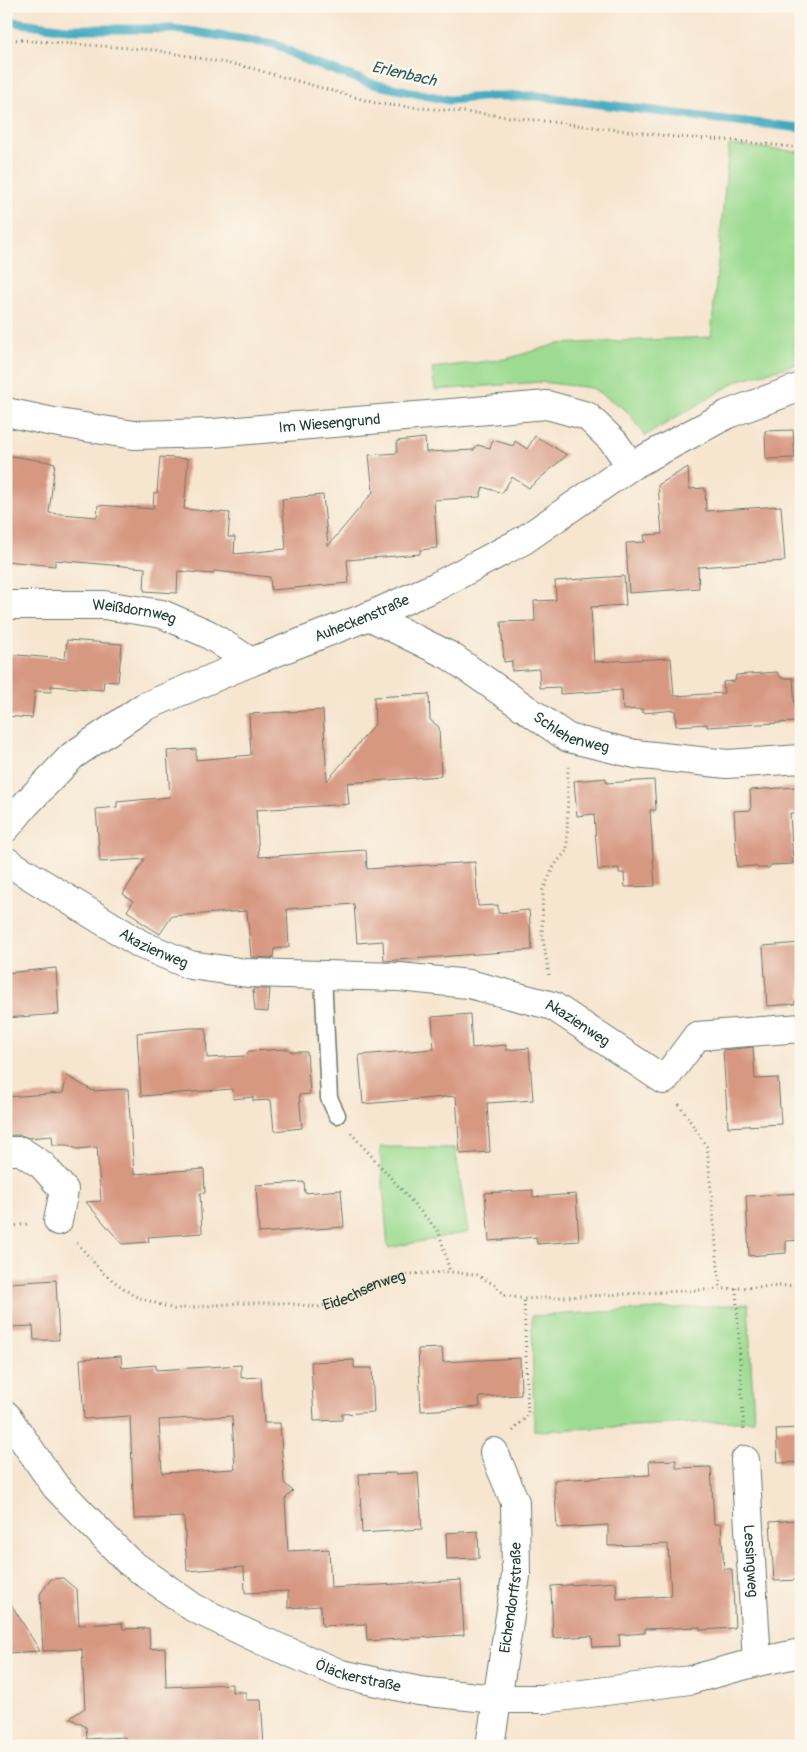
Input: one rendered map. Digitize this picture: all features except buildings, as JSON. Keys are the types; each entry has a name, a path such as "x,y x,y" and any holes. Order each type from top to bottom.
{"street":[{"name":"Auheckenstraße","path":"6,828 72,756 144,706 369,616 437,586 524,540 631,466 728,414 801,387"},
{"name":"Im Wiesengrund","path":"6,412 53,422 134,435 214,433 547,405 587,416 614,442 631,466"},
{"name":"Weißdornweg","path":"6,605 104,605 162,614 208,634 251,662"},
{"name":"Schlehenweg","path":"369,616 450,656 568,738 636,754 727,764 801,759"},
{"name":"Akazienweg","path":"6,861 142,945 190,965 247,973 399,977 470,984 553,1006 664,1080"},
{"path":"664,1080 697,1036 801,1028"},
{"path":"6,1151 21,1151 42,1164 64,1190 58,1221"},
{"name":"Öläckerstraße","path":"6,1415 56,1487 128,1562 194,1608 263,1641 341,1674 419,1691 496,1699 544,1699 690,1680 757,1662 801,1653"},
{"name":"Eichendorffstraße","path":"490,1746 516,1576 515,1502 494,1452"},
{"name":"Lessingweg","path":"745,1460 757,1662"}],"lane":[{"path":"322,975 329,1098 336,1115"}],"path":[{"path":"6,39 164,52 247,67 378,104 484,114 676,137 728,140 801,148"},
{"path":"553,1006 542,934 542,890 554,866 567,850 568,738"},
{"path":"664,1080 707,1147 720,1289"},
{"path":"336,1115 439,1232 450,1272"},
{"name":"Eidechsenweg","path":"58,1221 103,1273 134,1296 174,1309 239,1303 284,1302 318,1307 346,1299 372,1286 408,1274 450,1272 477,1275 495,1285 505,1295 524,1299 801,1285"},
{"path":"736,1288 745,1460"},
{"path":"494,1452 528,1415 524,1299"}],"green space":[{"path":"729,145 801,152 801,363 739,380 645,436 626,410 592,388 541,382 435,390 432,368 506,359 557,344 711,337"},
{"path":"380,1147 455,1148 468,1232 388,1248"},
{"path":"748,1304 754,1420 534,1431 532,1316"}],"waterway":[{"name":"Erlenbach","path":"6,21 67,29 174,29 275,44 310,62 373,84 449,100 493,96 538,96 801,128"}]}
